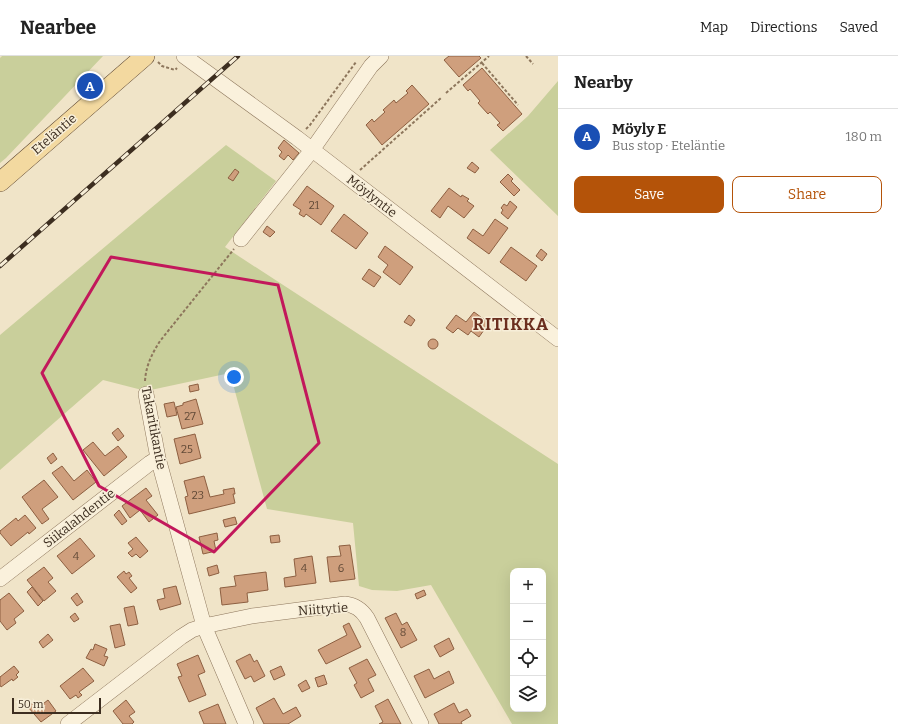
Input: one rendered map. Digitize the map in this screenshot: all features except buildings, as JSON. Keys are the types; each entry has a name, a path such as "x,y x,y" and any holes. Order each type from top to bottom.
{"main road":[{"name":"Eteläntie","path":"0,182 151,58"}],"street":[{"path":"242,239 312,150 371,66 381,56"},
{"name":"Möylyntie","path":"187,59 297,138 558,339"},
{"name":"Takaritikantie","path":"146,394 158,458 204,626 246,724"},
{"name":"Siikalahdentie","path":"0,579 158,458"},
{"name":"Niittytie","path":"68,724 192,630 252,616 338,605 349,605 358,608 363,612 421,724"}],"path":[{"path":"446,93 489,56"},
{"path":"526,56 533,64"},
{"path":"151,58 162,66 175,70 187,59"},
{"path":"297,138 310,125 358,59"},
{"path":"482,63 518,105"},
{"path":"350,179 442,98"},
{"name":"Takaritikantie","path":"146,394 145,376 147,366 160,341 242,239"}],"highlighted area":[{"path":"111,257 278,285 319,443 214,552 99,486 42,373"}],"green space":[{"path":"2,56 103,56 0,163 0,58"},
{"path":"558,81 558,216 490,150 528,116"},
{"path":"226,145 276,181 225,247 558,464 558,724 512,724 431,585 397,591 372,590 359,586 353,523 267,509 230,373 146,391 103,380 0,470 0,335"}],"railway":[{"path":"0,266 238,56"}],"place":[{"name":"Möyly E","path":"90,86"}],"district":[{"name":"RITIKKA","path":"511,324"}]}
